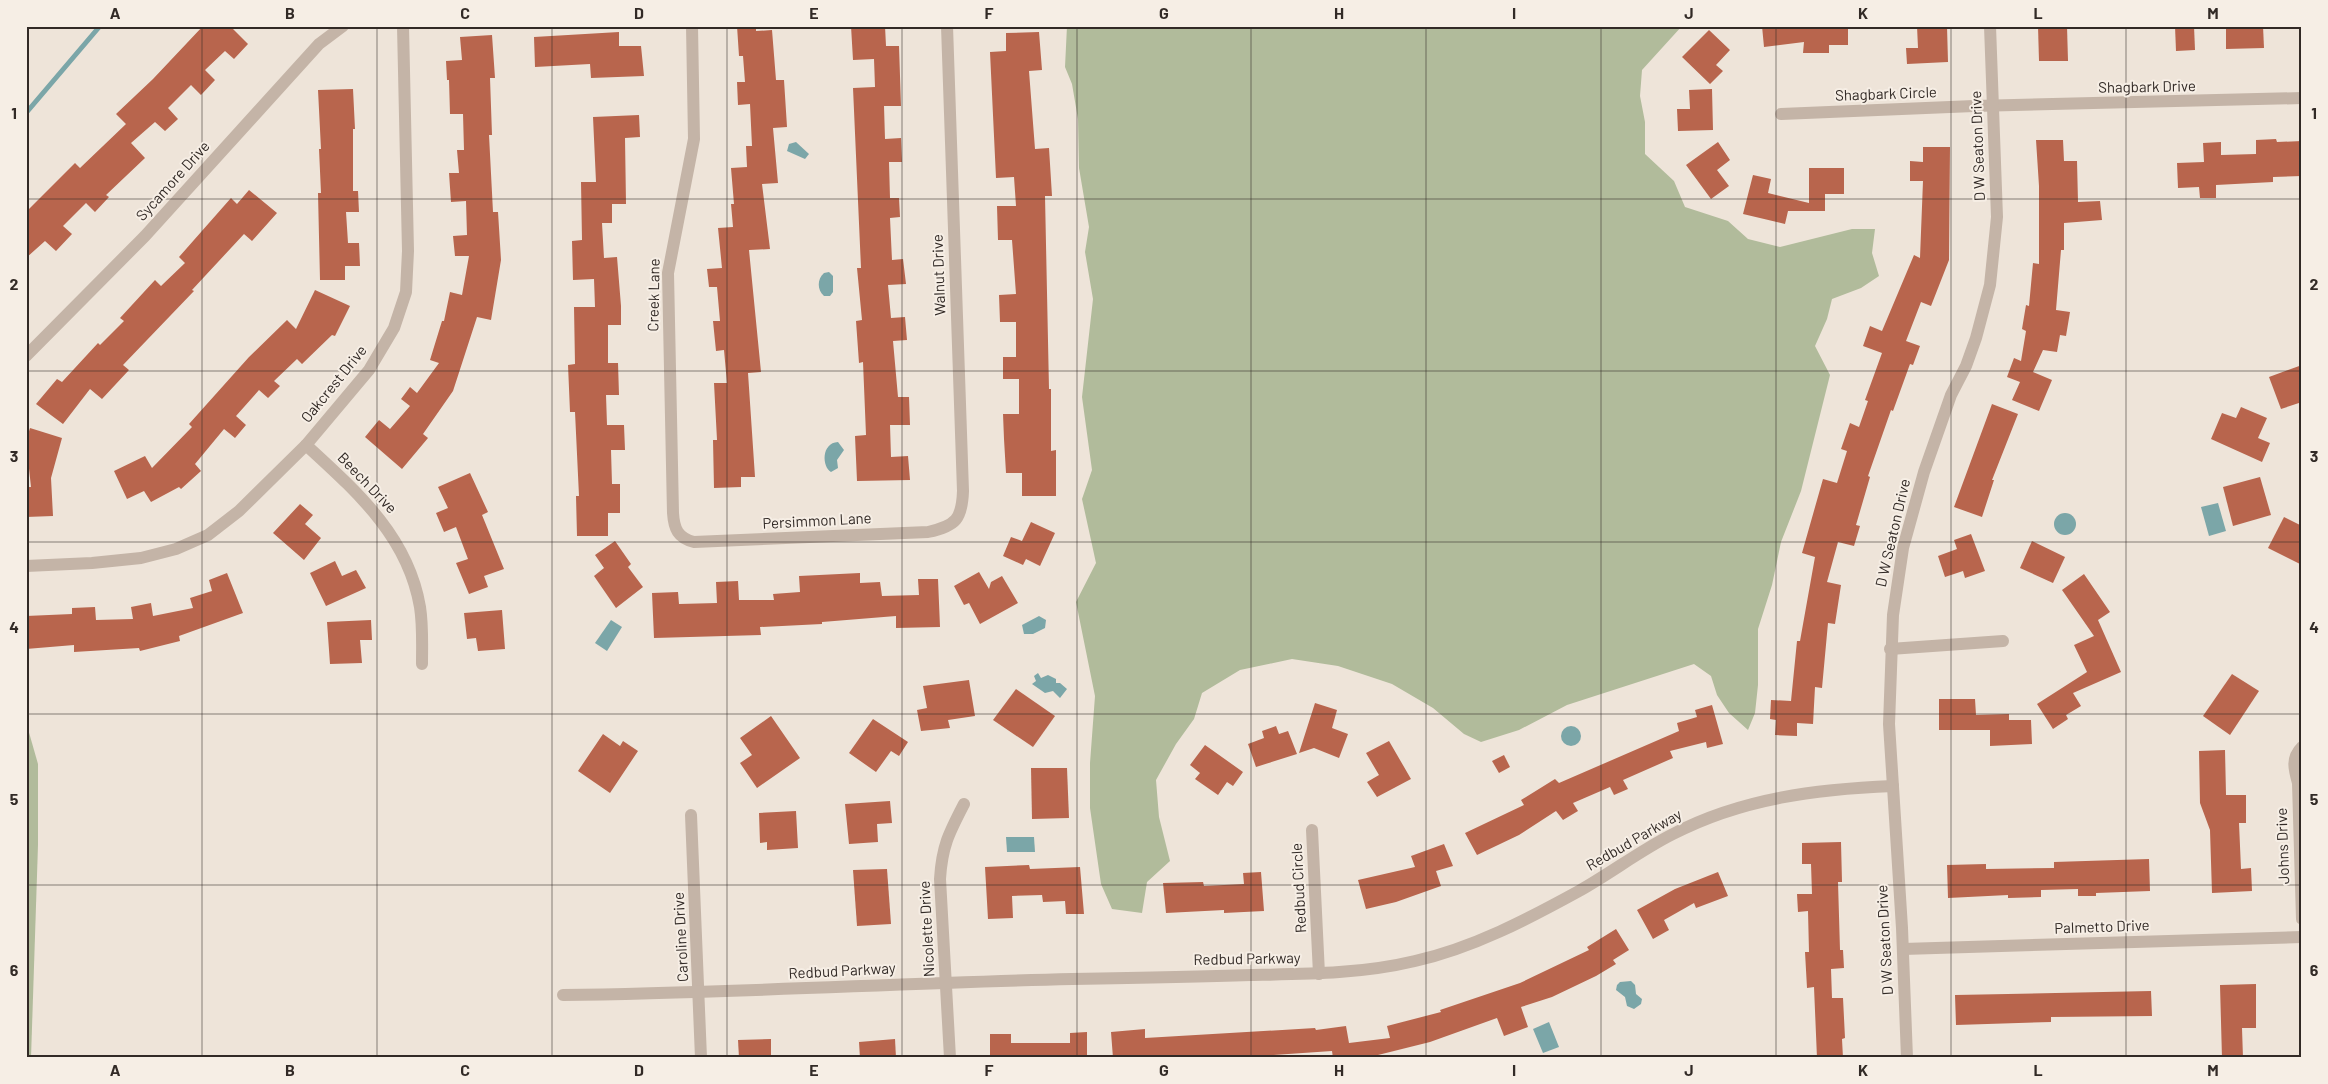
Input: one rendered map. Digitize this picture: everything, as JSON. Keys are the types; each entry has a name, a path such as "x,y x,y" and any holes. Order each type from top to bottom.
{"street":[{"name":"Sycamore Drive","path":"26,356 145,236 319,44 343,26"},
{"name":"Oakcrest Drive","path":"26,566 92,563 141,558 192,543 226,523 306,446 369,370 394,328 404,300 408,251 403,26"},
{"name":"Creek Lane","path":"679,536 674,525 673,513 668,273 694,139 692,26"},
{"name":"Walnut Drive","path":"947,26 963,491 962,508 956,521"},
{"name":"D W Seaton Drive","path":"1907,1058 1894,786 1888,724 1890,649 1897,580 1911,517 1934,442 1976,338 1990,285 1996,217 1990,26"},
{"name":"Shagbark Drive","path":"1993,106 2302,98"},
{"name":"Shagbark Circle","path":"1781,114 1993,106"},
{"name":"Beech Drive","path":"306,446 364,500 382,520 396,544 408,569 420,607 422,664"},
{"name":"Persimmon Lane","path":"679,536 694,542 706,542 928,532 943,529 956,521"},
{"path":"1890,649 2003,641"},
{"name":"Johns Drive","path":"2302,747 2297,752 2294,762 2298,783 2302,919"},
{"name":"Redbud Parkway","path":"563,995 699,994 946,983 1319,974 1380,968 1448,952 1506,928 1580,890 1674,833 1736,809 1772,798 1845,788 1894,786"},
{"name":"Nicolette Drive","path":"950,1058 940,879 941,855 949,833 964,804"},
{"name":"Caroline Drive","path":"691,815 701,1058"},
{"name":"Redbud Circle","path":"1312,830 1319,974"},
{"name":"Palmetto Drive","path":"1903,949 2302,937"}],"green space":[{"path":"1067,26 1682,26 1642,70 1640,96 1645,122 1645,154 1674,181 1685,207 1728,221 1748,239 1780,247 1852,229 1875,229 1872,253 1879,276 1861,288 1832,299 1827,319 1815,346 1830,375 1801,491 1781,542 1772,585 1758,629 1758,685 1755,713 1748,730 1729,713 1717,695 1711,676 1694,664 1567,705 1519,730 1481,742 1464,734 1433,708 1392,684 1338,666 1292,659 1240,670 1202,693 1194,719 1176,744 1156,780 1159,817 1170,861 1147,882 1142,913 1112,909 1101,884 1090,808 1090,763 1095,696 1076,602 1096,563 1082,499 1092,470 1082,397 1093,299 1085,252 1089,227 1079,168 1078,119 1072,84 1065,67"},
{"path":"26,722 38,764 38,845 31,1058 26,1058"}],"water":[{"path":"796,142 809,154 805,159 787,151 789,144"},
{"path":"829,272 833,276 833,292 830,296 824,296 819,288 819,281 824,273"},
{"path":"838,442 844,450 837,460 838,468 831,472 825,461 826,451 832,443"},
{"path":"2218,503 2226,531 2209,536 2201,507"},
{"path":"2065,513 2073,516 2076,524 2073,532 2065,535 2057,532 2054,524 2057,516"},
{"path":"1039,616 1046,620 1045,628 1033,634 1024,634 1022,625"},
{"path":"611,620 622,627 607,651 595,643"},
{"path":"1038,673 1041,678 1048,675 1056,679 1056,683 1060,683 1067,689 1060,698 1053,691 1045,693 1032,684 1036,681 1034,676"},
{"path":"1571,726 1578,729 1581,736 1578,743 1571,746 1564,743 1561,736 1564,729"},
{"path":"1006,837 1034,837 1035,852 1007,852"},
{"path":"1631,981 1635,985 1636,994 1642,999 1641,1004 1634,1009 1627,1006 1625,997 1616,990 1620,982"},
{"path":"1549,1022 1559,1047 1543,1053 1533,1029"}],"building":[{"path":"203,26 230,26 248,44 234,59 225,51 205,70 215,80 201,95 191,85 168,108 178,119 165,131 155,122 131,143 145,158 106,195 109,197 95,212 86,203 63,226 72,234 56,251 45,241 26,258 26,212 75,163 80,168 126,124 116,114 153,79"},
{"path":"737,26 756,26 756,31 772,30 776,80 784,80 787,127 773,128 778,183 762,184 770,249 749,250 761,372 748,373 755,477 741,477 741,487 714,488 713,440 717,440 714,383 727,383 724,350 716,351 713,321 720,321 717,287 709,287 707,269 722,268 718,228 733,227 731,204 734,204 731,168 747,167 746,146 752,146 750,104 738,105 737,82 745,82 743,56 739,56"},
{"path":"851,26 885,26 886,46 899,46 901,106 884,106 885,139 901,138 902,162 889,162 890,198 899,198 900,217 890,218 892,260 903,259 906,284 888,285 891,318 905,317 907,340 893,341 898,397 909,397 910,425 890,425 891,457 908,456 910,480 857,481 855,436 866,435 863,362 859,363 856,321 862,320 857,268 861,268 853,88 875,87 874,59 853,60"},
{"path":"1762,26 1848,26 1848,45 1829,45 1829,53 1803,53 1804,42 1764,47"},
{"path":"1917,26 1947,26 1948,62 1907,64 1906,48 1918,48"},
{"path":"2038,26 2067,26 2068,61 2039,61"},
{"path":"2175,26 2194,26 2195,50 2176,51"},
{"path":"2226,26 2263,26 2264,48 2226,49"},
{"path":"1709,30 1730,50 1716,65 1723,71 1710,84 1682,57"},
{"path":"619,32 619,46 641,46 644,76 591,78 590,64 535,67 534,37"},
{"path":"1039,32 1042,70 1029,71 1035,149 1049,148 1052,196 1045,196 1051,451 1056,450 1056,496 1022,496 1022,473 1006,473 1003,414 1019,414 1019,379 1003,379 1003,357 1016,357 1016,322 1000,322 999,295 1016,294 1012,240 998,240 997,206 1016,206 1014,177 996,178 990,52 1006,51 1006,33"},
{"path":"492,35 495,78 490,78 492,135 489,135 493,212 498,212 501,260 491,320 477,317 453,391 423,434 428,438 402,469 365,437 379,420 390,429 410,406 401,399 410,387 417,393 439,363 430,360 442,321 444,321 450,292 462,295 469,256 455,256 453,236 467,235 466,201 451,202 449,173 459,173 457,150 464,150 463,114 450,114 449,80 447,80 446,61 462,60 460,37"},
{"path":"353,89 355,129 353,129 353,191 358,191 359,212 346,212 348,243 359,243 360,266 345,266 345,280 320,280 318,193 321,193 319,149 321,149 318,90"},
{"path":"1712,89 1713,130 1678,131 1677,109 1690,109 1689,90"},
{"path":"639,115 640,137 625,138 626,204 612,204 612,223 602,223 604,258 617,257 621,306 621,325 608,325 608,363 618,363 619,395 606,395 607,425 624,425 625,450 611,450 612,484 620,484 620,513 608,513 608,536 577,536 576,496 579,496 575,412 570,412 568,365 575,364 574,307 595,307 594,279 573,280 572,241 582,240 581,182 596,182 593,117"},
{"path":"2276,139 2277,142 2302,141 2302,176 2273,177 2273,182 2216,185 2216,198 2200,198 2199,187 2178,188 2177,163 2204,162 2203,143 2221,142 2221,155 2256,154 2256,140"},
{"path":"2036,140 2063,140 2064,161 2077,161 2078,202 2100,201 2102,220 2064,223 2064,250 2061,250 2056,310 2070,312 2066,336 2060,335 2057,352 2043,350 2033,372 2052,380 2039,411 2012,400 2020,382 2007,377 2014,358 2021,361 2026,331 2022,329 2026,305 2029,306 2033,263 2039,264 2039,186"},
{"path":"1718,142 1730,160 1717,170 1729,186 1711,199 1686,165"},
{"path":"1923,147 1950,147 1949,260 1931,306 1921,302 1906,341 1920,346 1913,365 1910,364 1893,411 1891,410 1868,476 1870,477 1856,525 1860,526 1854,546 1838,542 1827,582 1841,585 1835,624 1828,623 1822,688 1815,687 1813,724 1797,723 1797,736 1775,735 1776,720 1770,719 1771,700 1791,701 1797,641 1800,641 1815,557 1802,553 1823,479 1837,483 1847,451 1841,449 1850,423 1859,427 1868,401 1865,400 1882,353 1863,346 1870,326 1882,331 1914,255 1920,258 1923,181 1910,181 1910,161 1923,162"},
{"path":"1809,168 1844,168 1844,194 1825,194 1825,211 1788,211 1785,224 1743,214 1753,175 1771,179 1768,193 1809,203"},
{"path":"249,190 277,213 252,241 244,234 192,290 194,291 123,365 129,370 102,399 90,389 63,424 36,404 57,379 62,382 98,343 100,345 124,321 120,318 155,280 161,286 185,263 179,257 231,198 237,204"},
{"path":"315,290 350,306 335,336 332,335 302,364 297,359 274,381 280,386 268,398 259,390 236,416 246,425 235,438 224,429 195,464 201,471 181,489 179,487 151,502 144,491 127,499 114,471 145,456 152,468 192,427 189,424 249,357 287,320 296,329"},
{"path":"2302,365 2302,402 2281,409 2269,377"},
{"path":"1992,404 2018,414 1992,480 1994,480 1982,517 1954,507"},
{"path":"2241,407 2267,418 2258,438 2270,443 2262,462 2211,439 2222,413 2236,418"},
{"path":"30,428 62,438 51,478 53,516 26,517 26,487 31,487 26,441"},
{"path":"470,473 488,512 482,515 504,569 484,576 488,587 469,594 456,563 468,559 456,527 444,532 436,513 448,508 438,487"},
{"path":"2260,477 2271,515 2233,526 2223,487"},
{"path":"300,504 313,515 305,524 321,538 304,560 273,533"},
{"path":"2284,517 2302,526 2302,565 2268,548"},
{"path":"1031,522 1055,533 1040,566 1026,559 1023,565 1003,556 1011,537 1022,541"},
{"path":"1971,534 1985,571 1965,578 1963,571 1945,577 1938,556 1957,549 1954,540"},
{"path":"615,541 631,564 628,567 643,587 616,608 594,576 604,568 595,555"},
{"path":"2032,541 2065,557 2053,583 2020,568"},
{"path":"335,561 342,576 356,570 366,588 326,606 310,573"},
{"path":"979,572 989,589 991,582 1002,576 1018,603 980,624 969,603 964,605 954,586"},
{"path":"227,573 243,613 179,636 180,641 140,651 139,648 74,652 74,645 26,649 26,616 72,614 72,608 95,607 96,620 133,619 131,607 151,603 153,616 193,608 190,598 212,591 209,580"},
{"path":"860,573 860,583 880,582 882,596 919,595 918,579 938,579 940,627 896,628 896,616 822,622 822,624 760,627 761,635 654,638 652,593 678,592 679,604 717,603 716,582 738,581 739,600 774,600 773,594 800,592 799,576"},
{"path":"2084,574 2110,612 2098,620 2121,672 2073,693 2081,706 2066,715 2068,719 2053,729 2037,704 2087,672 2074,645 2094,636 2062,590"},
{"path":"502,610 505,649 478,651 476,638 467,639 464,613"},
{"path":"371,620 372,640 360,640 362,663 330,664 327,622"},
{"path":"2232,674 2259,691 2230,735 2203,716"},
{"path":"969,680 975,716 948,720 950,728 921,731 917,710 927,708 923,686"},
{"path":"1016,689 1055,716 1033,747 993,720"},
{"path":"1939,699 1975,699 1976,715 2009,714 2009,720 2031,720 2032,744 1990,746 1990,730 1939,730"},
{"path":"1315,703 1337,710 1332,728 1348,734 1339,758 1314,748 1299,753"},
{"path":"1712,705 1723,744 1707,748 1706,742 1670,751 1673,758 1623,780 1628,789 1614,795 1610,787 1573,803 1578,811 1563,820 1556,811 1519,835 1477,855 1465,833 1524,805 1521,800 1555,779 1559,783 1679,731 1677,723 1697,717 1695,710"},
{"path":"771,716 800,758 757,788 740,763 752,755 740,738"},
{"path":"873,719 908,742 899,756 891,751 876,772 849,753"},
{"path":"1276,726 1279,734 1288,731 1297,754 1256,767 1248,744 1264,738 1262,731"},
{"path":"603,734 620,746 623,741 638,751 610,793 578,771"},
{"path":"1389,741 1411,779 1377,797 1367,782 1379,775 1366,753"},
{"path":"1205,745 1243,772 1233,786 1227,782 1218,795 1195,779 1200,773 1190,765"},
{"path":"2225,750 2226,795 2246,795 2246,823 2239,823 2241,869 2251,868 2252,891 2212,893 2210,830 2200,803 2199,751"},
{"path":"1504,755 1510,767 1499,773 1492,761"},
{"path":"1031,768 1067,768 1069,818 1032,819"},
{"path":"890,801 892,823 877,824 878,842 849,844 845,804"},
{"path":"796,811 798,848 767,850 767,842 760,843 759,813"},
{"path":"1841,842 1842,882 1838,882 1840,950 1843,950 1844,968 1831,969 1832,998 1843,998 1845,1038 1842,1039 1843,1058 1817,1058 1814,987 1807,988 1805,952 1809,952 1808,911 1798,912 1797,894 1812,894 1811,864 1802,864 1802,843"},
{"path":"1444,844 1453,866 1436,871 1441,886 1396,902 1366,909 1358,880 1415,867 1411,856"},
{"path":"2149,859 2150,891 2096,893 2096,896 2078,896 2078,889 2041,890 2041,897 2008,898 2008,895 1948,898 1947,865 1986,864 1986,869 2054,868 2054,862"},
{"path":"1029,865 1030,869 1080,867 1084,914 1066,914 1065,901 1043,902 1042,895 1012,896 1013,918 988,919 985,867"},
{"path":"887,869 891,924 857,926 853,870"},
{"path":"1261,872 1264,911 1224,913 1224,910 1166,913 1163,883 1203,882 1204,886 1244,884 1243,873"},
{"path":"1718,872 1728,896 1696,908 1694,903 1664,920 1669,930 1653,939 1637,910 1675,889"},
{"path":"1616,929 1629,950 1613,960 1616,964 1552,997 1521,1007 1528,1027 1504,1036 1497,1018 1430,1042 1366,1058 1333,1058 1332,1051 1257,1056 1257,1058 1170,1058 1170,1056 1113,1058 1111,1032 1145,1029 1145,1038 1315,1028 1316,1030 1346,1026 1349,1043 1390,1038 1387,1026 1441,1012 1440,1010 1520,983 1589,950 1587,947"},
{"path":"2256,984 2256,1028 2242,1028 2243,1058 2222,1058 2220,985"},
{"path":"2151,991 2152,1016 2051,1017 2051,1022 1956,1025 1955,995"},
{"path":"1087,1032 1087,1058 990,1058 990,1034 1011,1034 1011,1043 1070,1043 1070,1033"},
{"path":"771,1039 771,1058 739,1058 738,1040"},
{"path":"895,1039 896,1058 860,1058 859,1042"}],"waterway":[{"path":"26,113 100,26"}]}
